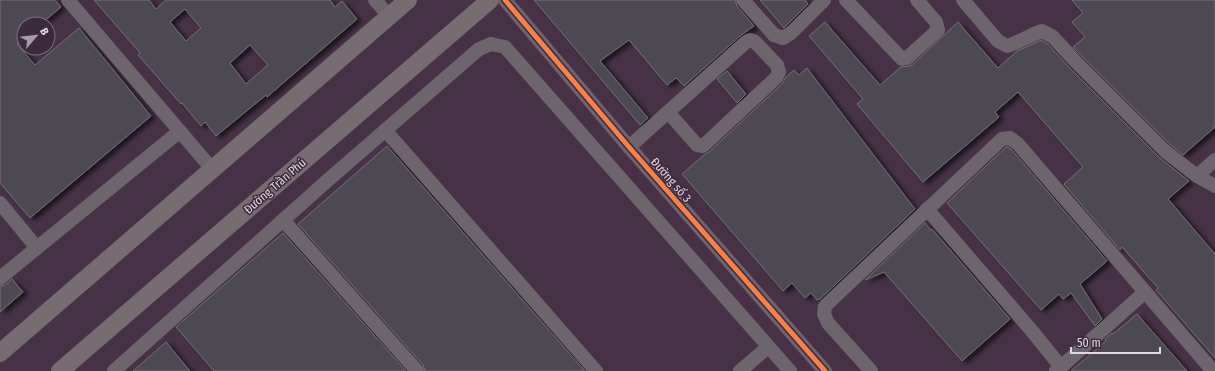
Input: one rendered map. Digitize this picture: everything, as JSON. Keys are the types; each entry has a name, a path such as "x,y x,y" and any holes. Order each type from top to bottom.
{"main road":[{"path":"0,353 408,0"},
{"name":"Đường Trần Phú","path":"60,371 490,0"}],"street":[{"path":"68,0 212,169"},
{"path":"375,0 389,16"},
{"name":"Đường số 3","path":"505,0 629,147 825,371"},
{"path":"743,0 774,35 783,38 791,33 824,0"},
{"path":"846,0 902,59 907,58 938,30 936,22 917,0"},
{"path":"963,0 998,41 1007,46 1042,31 1053,37 1166,152 1197,176 1215,186"},
{"path":"629,147 668,112 746,42 754,40 777,65 779,72 776,78 703,146 697,146 668,112"},
{"path":"114,371 385,130 479,49 491,44 505,47 790,371"},
{"path":"385,130 596,371"},
{"path":"0,278 180,131"},
{"path":"871,371 828,323 824,314 824,306 1002,139 1010,138 1018,144 1213,371"},
{"path":"1197,176 1215,160"},
{"path":"0,203 36,248"},
{"path":"927,209 1032,331 1059,369 1145,292"},
{"path":"283,220 417,371"},
{"path":"740,371 768,347"}],"shaded area":[{"path":"0,0 1215,0 1215,371 0,371"}],"building":[{"path":"0,0 55,0 61,7 50,16 16,16 16,56 27,56 35,65 46,56 56,56 56,47 79,28 151,116 30,218 0,183"},
{"path":"94,0 149,0 156,9 166,0 330,0 335,7 342,1 357,19 267,97 266,95 216,136 205,122 201,126 138,55 140,53","holes":["185,9 201,28 186,41 170,22","250,45 268,65 246,84 230,63"]},
{"path":"534,0 735,0 737,6 754,26 740,36 684,86 676,78 667,85 629,40 600,61 648,118 640,125"},
{"path":"760,0 805,0 808,4 784,28"},
{"path":"1072,0 1215,0 1215,127 1183,155 1172,146 1073,47 1085,37 1072,22 1083,13"},
{"path":"825,22 880,85 901,67 913,64 958,22 998,68 1017,51 1041,40 1048,44 1160,158 1189,181 1168,199 1215,254 1215,358 1156,290 1158,288 1122,247 1120,250 1064,184 1083,167 1018,92 995,112 999,117 923,182 857,104 863,99 809,36"},
{"path":"807,68 915,209 820,299 817,300 811,293 805,298 792,283 783,291 682,174 709,152 782,84 786,77 794,70 799,75"},
{"path":"727,71 746,94 737,103 717,79"},
{"path":"387,146 585,371 425,371 423,365 298,224"},
{"path":"1006,147 1012,150 1107,261 1080,284 1102,319 1095,326 1071,293 1063,299 1059,294 1041,310 947,203"},
{"path":"925,223 931,230 932,229 1010,319 962,361 884,272 865,280"},
{"path":"283,233 406,371 214,371 176,327"},
{"path":"12,279 23,292 0,312 0,286 5,285"},
{"path":"1137,314 1187,371 1071,371 1106,341 1105,339"},
{"path":"166,342 190,371 133,371"}],"cycle path":[{"path":"505,0 629,147 825,371"}]}
